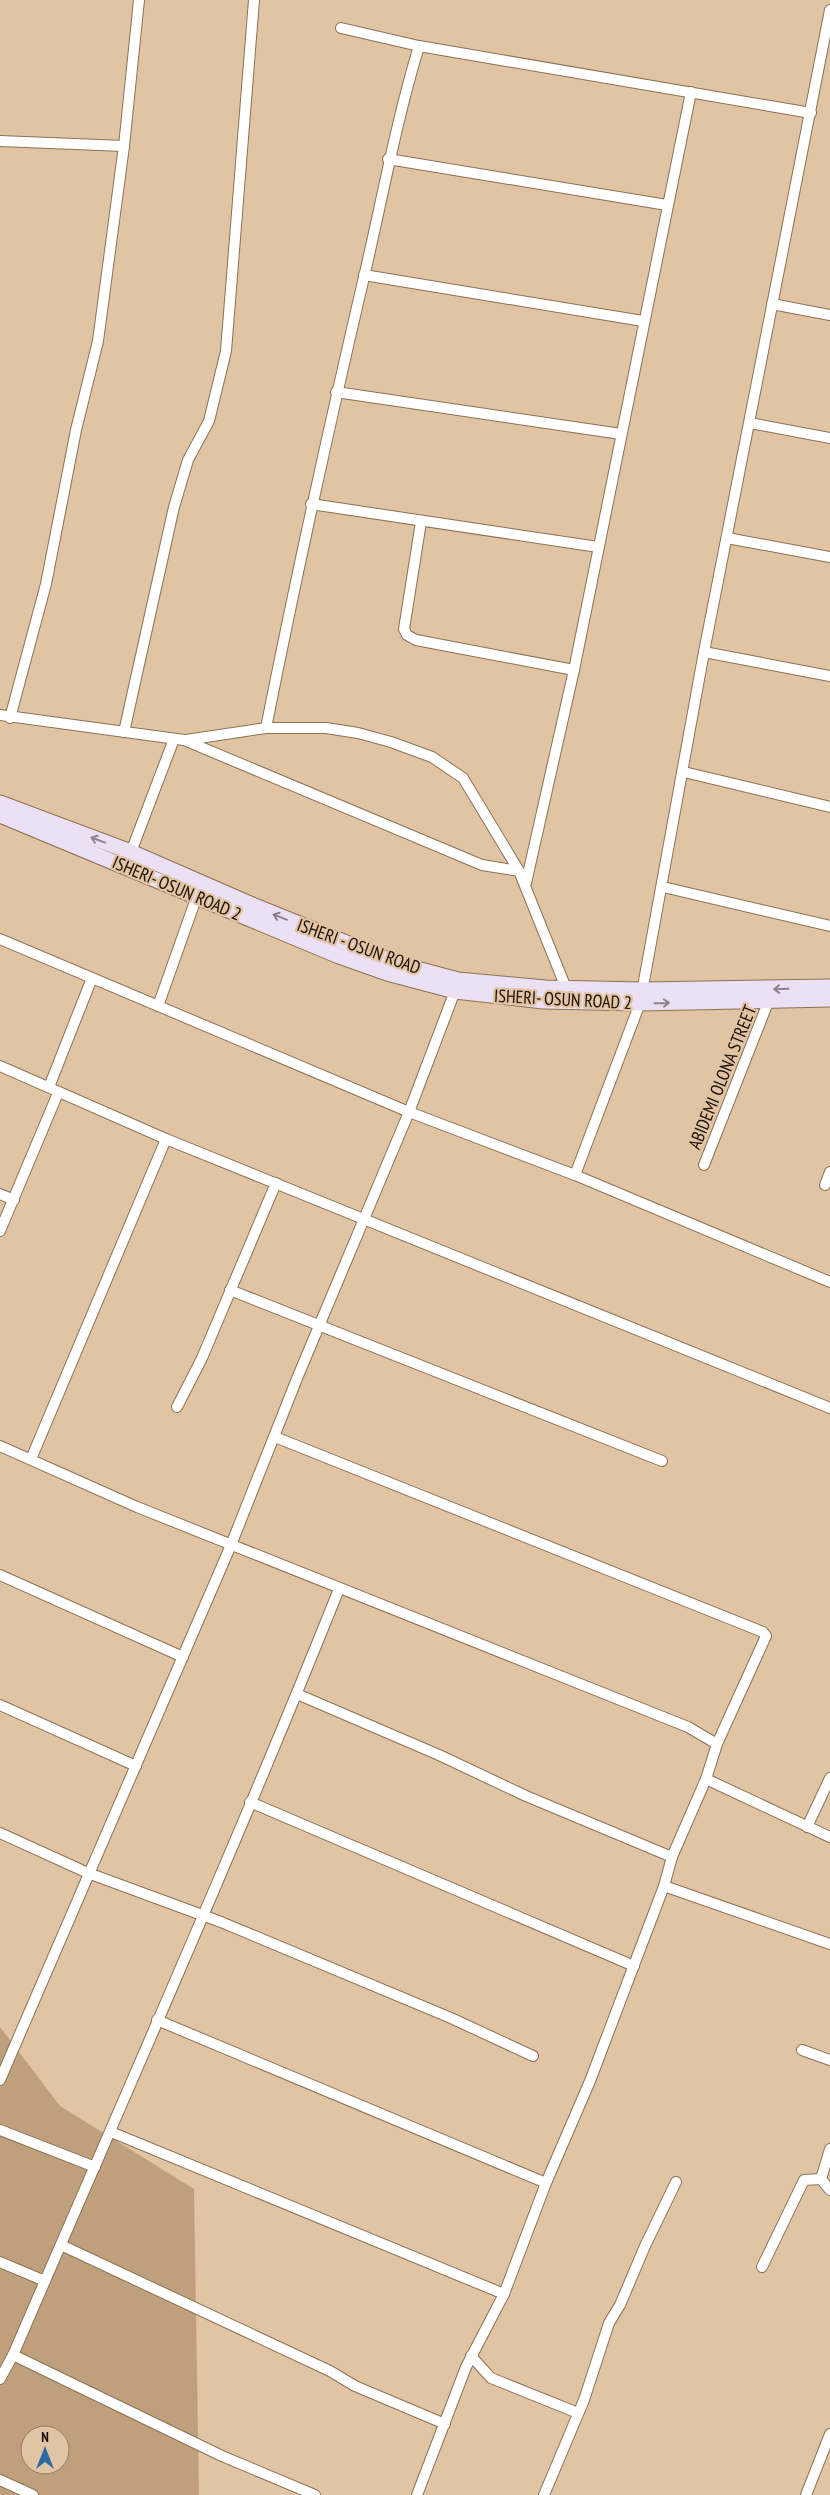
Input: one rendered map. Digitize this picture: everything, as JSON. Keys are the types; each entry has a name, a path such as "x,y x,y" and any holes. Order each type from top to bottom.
{"main road":[{"name":"ISHERI - OSUN ROAD","path":"0,803 131,852 256,907 398,964 458,980 641,996 830,987"},
{"name":"ISHERI- OSUN ROAD 2","path":"0,815 338,956 387,973 455,990 543,1001 641,996 770,1000 830,999"}],"street":[{"path":"139,0 124,146 98,341 76,430 46,584 5,716 179,740 482,865 520,871"},
{"path":"124,732 174,507 188,460 209,421 226,351 254,0"},
{"path":"575,1175 641,996 684,772 704,652 830,14"},
{"path":"341,28 419,46 811,113"},
{"path":"266,728 311,504 364,275 388,159 419,46"},
{"path":"526,883 574,670 643,321 663,236 667,205 691,92"},
{"path":"0,141 124,146"},
{"path":"388,159 667,205"},
{"path":"364,275 643,321"},
{"path":"772,304 830,315"},
{"path":"336,392 621,434"},
{"path":"750,423 830,438"},
{"path":"311,504 421,522 598,547"},
{"path":"421,522 404,629 407,635 416,640 574,670"},
{"path":"727,538 830,557"},
{"path":"704,652 830,676"},
{"path":"179,740 266,728 326,728 358,733 391,742 432,757 463,778 520,871 566,988"},
{"path":"131,852 179,740"},
{"path":"684,772 830,807"},
{"path":"663,886 830,926"},
{"path":"158,1006 197,896"},
{"path":"0,939 409,1112 575,1175 830,1282"},
{"path":"0,1231 14,1200 92,978"},
{"path":"0,2080 231,1545 298,1376 321,1326 409,1112 455,990"},
{"name":"ABIDEMI OLONA STREET","path":"704,1165 770,1000"},
{"path":"0,1066 166,1139 366,1218 830,1408"},
{"path":"30,1459 166,1139"},
{"path":"825,1186 830,1172"},
{"path":"177,1407 276,1183"},
{"path":"0,1194 14,1200"},
{"path":"230,1290 662,1461"},
{"path":"275,1437 763,1632 766,1636 717,1744 706,1779 672,1857 664,1886 590,2081 546,2183 504,2294 471,2356 417,2495"},
{"path":"0,1446 137,1507 688,1727 717,1744"},
{"path":"0,1575 183,1657"},
{"path":"0,2379 13,2355 111,2132 297,1694 339,1589"},
{"path":"297,1694 439,1755 526,1796 672,1857"},
{"path":"0,1706 136,1766"},
{"path":"807,1827 830,1778"},
{"path":"706,1779 830,1837"},
{"path":"250,1802 634,1966"},
{"path":"0,1833 88,1873 221,1922 451,2018 533,2056"},
{"path":"664,1886 830,1944"},
{"path":"158,2020 546,2183"},
{"path":"802,2050 830,2060"},
{"path":"0,2130 95,2167"},
{"path":"111,2132 504,2294"},
{"path":"821,2179 830,2149"},
{"path":"821,2179 830,2190"},
{"path":"762,2267 804,2180 821,2179"},
{"path":"544,2495 590,2385 609,2323 620,2305 644,2246 676,2182"},
{"path":"61,2245 330,2371 355,2386 445,2424"},
{"path":"0,2262 45,2281"},
{"path":"13,2355 222,2456 315,2495"},
{"path":"471,2356 491,2378 578,2413"},
{"path":"806,2495 830,2434"},
{"path":"0,2480 33,2495"}],"shaded area":[{"path":"0,2027 60,2106 194,2189 199,2495 0,2495"}]}
